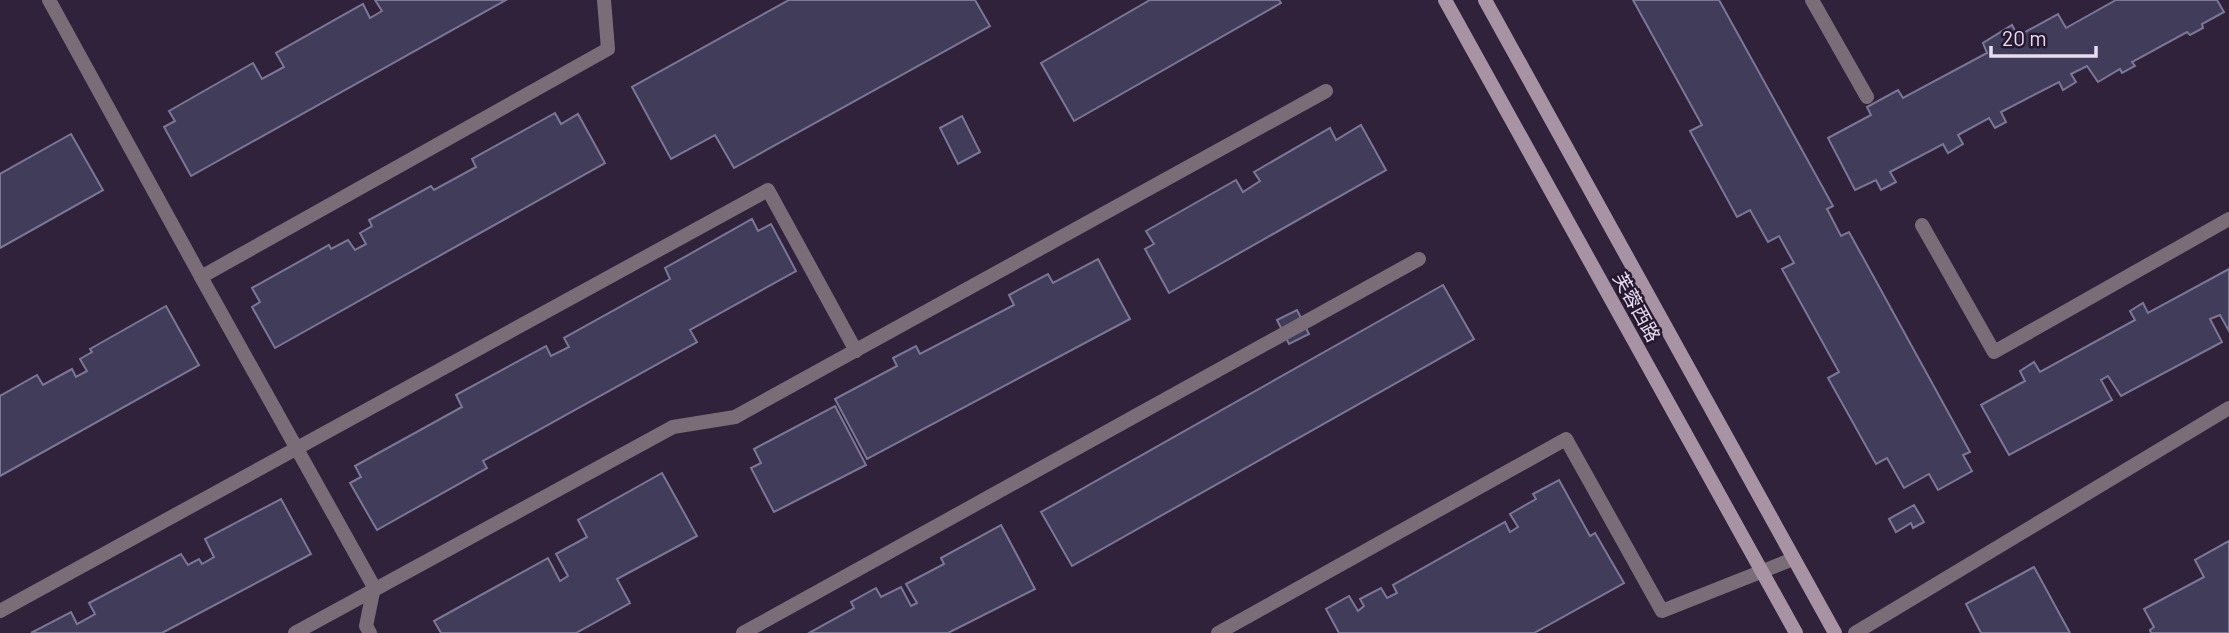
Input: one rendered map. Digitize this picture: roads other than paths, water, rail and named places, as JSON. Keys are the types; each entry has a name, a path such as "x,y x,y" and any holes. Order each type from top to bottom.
{"main road":[{"name":"芙蓉西路","path":"1445,0 1796,633"},
{"name":"芙蓉西路","path":"1485,0 1835,633"}],"street":[{"path":"49,0 374,587 366,626 370,633"},
{"path":"201,277 608,49 604,0"},
{"path":"1812,0 1867,97"},
{"path":"295,633 374,587 673,427 735,417 1326,91"},
{"path":"0,611 768,190 856,351"},
{"path":"1922,225 1994,352 2229,219"},
{"path":"743,633 1419,259"},
{"path":"1855,633 2229,408"},
{"path":"1218,633 1566,439 1662,611 1793,559"}]}
